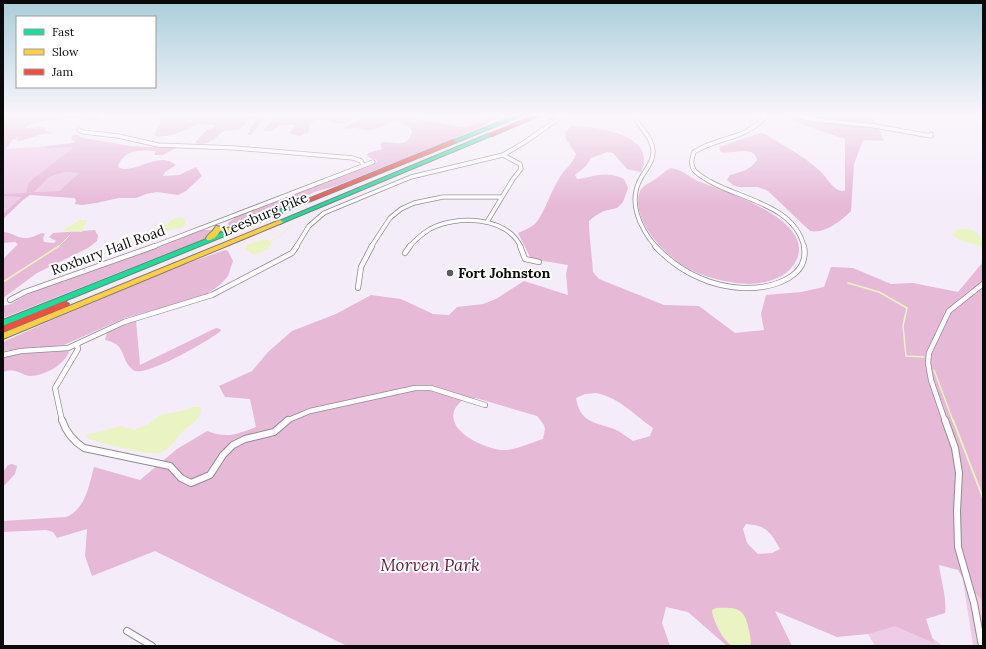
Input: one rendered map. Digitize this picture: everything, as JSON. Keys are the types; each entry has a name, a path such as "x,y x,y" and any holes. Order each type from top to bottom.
{"highway":[{"name":"Leesburg Pike","path":"3,322 193,247 440,146"},
{"name":"Leesburg Pike","path":"3,336 463,146"},
{"path":"193,247 214,235 217,225 230,229 260,220"},
{"path":"3,329 217,242 225,238 224,234"}],"street":[{"path":"191,146 235,148 352,158 361,161 363,165"},
{"path":"3,355 21,351 58,350 77,345 124,322 212,295 292,253 308,226 317,217 324,213 411,178 503,155 518,146"},
{"path":"652,146 653,150 650,164 638,183 635,195 636,215 648,238 668,260 690,274 718,284 749,288 777,284 794,275 801,266 805,256 802,239 791,224 773,209 701,176 694,170 691,159 694,152 705,146"},
{"path":"487,222 501,197 521,167 518,162 503,155"},
{"name":"Roxbury Hall Road","path":"10,300 24,292 217,225 373,162"},
{"path":"358,288 359,272 364,258 381,234 387,220 397,212 427,199 474,195 501,197"},
{"path":"405,253 420,237 435,227 454,222 487,222 500,227 513,236 519,244 525,259 539,262"},
{"path":"217,225 224,234"},
{"path":"982,646 974,603 958,547 957,511 959,473 955,448 931,380 928,362 931,345 949,311 983,284"},
{"path":"77,345 78,349 55,388 67,431 74,441 84,448 170,466 181,478 191,482 201,480 210,475 223,455 233,446 245,439 274,432 287,420 310,410 415,388 431,388 485,405"},
{"path":"127,631 152,646"}],"shaded area":[{"path":"47,146 81,146 3,217 3,149"},
{"path":"65,172 79,173 59,191 33,191 49,177"},
{"path":"181,217 185,220 185,225 181,228 155,233 170,221"},
{"path":"80,220 87,220 82,232 62,231"},
{"path":"964,228 978,233 983,247 957,239 953,235 956,230"},
{"path":"265,239 270,241 271,244 268,249 254,255 246,250 246,245"},
{"path":"193,407 201,407 198,418 181,433 167,449 159,453 144,453 125,449 89,439 86,435 121,426 134,430 150,423 160,415"},
{"path":"958,547 983,555 983,646 973,646"},
{"path":"872,593 943,646 875,646 868,634"},
{"path":"716,608 730,608 739,610 743,613 751,638 750,646 733,646 726,640 714,619 712,610"}],"green space":[{"path":"3,146 8,146 5,150 3,150"},
{"path":"137,146 176,148 163,155 154,155 156,151 134,152 125,156 118,166 119,168 126,169 162,160 169,161 176,165 165,172 163,176 179,175 196,167 202,176 186,191 178,195 157,192 136,198 119,198 82,205 75,204 76,200 74,198 30,195 3,219 3,214 22,197 3,196 4,194 26,193 29,182 74,147 45,147","holes":["65,172 79,173 59,191 34,192 49,177"]},
{"path":"381,146 435,146 336,186 314,192 291,204 234,226 229,226 228,223 236,217 377,162 377,160 370,158 367,155 368,153 382,149"},
{"name":"Morven Park","path":"571,146 638,146 641,149 644,159 641,172 627,169 613,153 607,152 591,158 586,166 575,175 577,179 600,175 617,176 624,179 628,188 623,202 617,208 604,211 589,221 593,272 599,279 664,305 699,306 735,333 764,330 761,314 766,295 801,292 824,287 831,267 853,268 891,284 913,283 958,292 983,262 983,601 966,583 958,570 939,565 945,596 945,613 926,619 934,643 895,626 868,634 837,637 775,611 792,646 727,646 688,612 666,607 662,623 670,646 347,646 155,551 92,576 85,556 87,529 57,538 53,532 46,530 3,532 3,521 66,517 73,513 86,496 94,467 140,480 177,449 207,431 221,435 232,435 256,427 250,399 225,397 219,386 252,371 268,352 292,331 336,314 371,295 401,299 433,314 449,315 457,307 483,304 496,299 524,281 568,295 566,274 568,265 531,259 518,233 529,228 538,220 557,182 576,154","holes":["596,393 605,395 626,407 653,428 650,436 633,441 617,430 595,423 585,417 578,406 576,398 585,394","476,398 537,416 544,425 545,429 543,439 517,448 506,450 494,449 477,443 456,426 454,419 454,411 456,406 463,399","746,524 759,526 767,530 780,549 772,553 758,554 747,543 743,529"]},
{"path":"786,146 820,171 836,188 843,191 845,190 845,146 861,146 854,164 851,211 838,223 827,229 821,231 810,231 768,191 758,187 739,187 733,185 727,180 730,175 742,172 757,160 752,152 742,151 726,153 721,152 719,147"},
{"path":"671,168 698,181 749,201 785,223 796,237 799,251 792,267 778,278 766,282 749,284 727,282 700,274 684,266 673,258 654,239 641,217 638,205 639,194 642,188"},
{"path":"95,230 98,236 97,241 88,248 37,273 3,298 3,259 18,244 15,242 3,243 3,232 24,238 43,233 45,234 43,238 44,242 54,243 56,241 49,237 53,233"},
{"path":"203,230 211,230 213,232 209,237 3,318 3,306 11,304 33,291"},
{"path":"225,250 228,251 233,261 228,276 221,284 204,296 125,318 64,345 3,351 3,342 180,266"},
{"path":"136,320 140,365 216,328 220,329 221,331 177,357 149,369 139,371 133,370 117,345 105,340 107,333"},
{"path":"67,350 69,352 63,361 47,372 30,376 14,371 3,372 3,357 14,354"},
{"path":"12,464 17,466 15,474 3,487 3,472 8,465"}],"waterway":[{"path":"270,242 281,235 293,222"},
{"path":"59,246 69,236"},
{"path":"3,282 59,246"},
{"path":"848,283 879,292 907,308 903,326 906,356 924,357"},
{"path":"934,370 953,421"},
{"path":"953,420 983,498"}],"traffic: fast":[{"path":"280,222 463,146"},
{"path":"3,323 294,206"}],"traffic: slow":[{"path":"3,336 280,222"},
{"path":"209,238 216,233 218,228 227,230 232,229"}],"traffic: jam":[{"path":"294,206 442,146"},
{"path":"3,329 65,304"}],"place":[{"name":"Fort Johnston","path":"450,273"}]}
